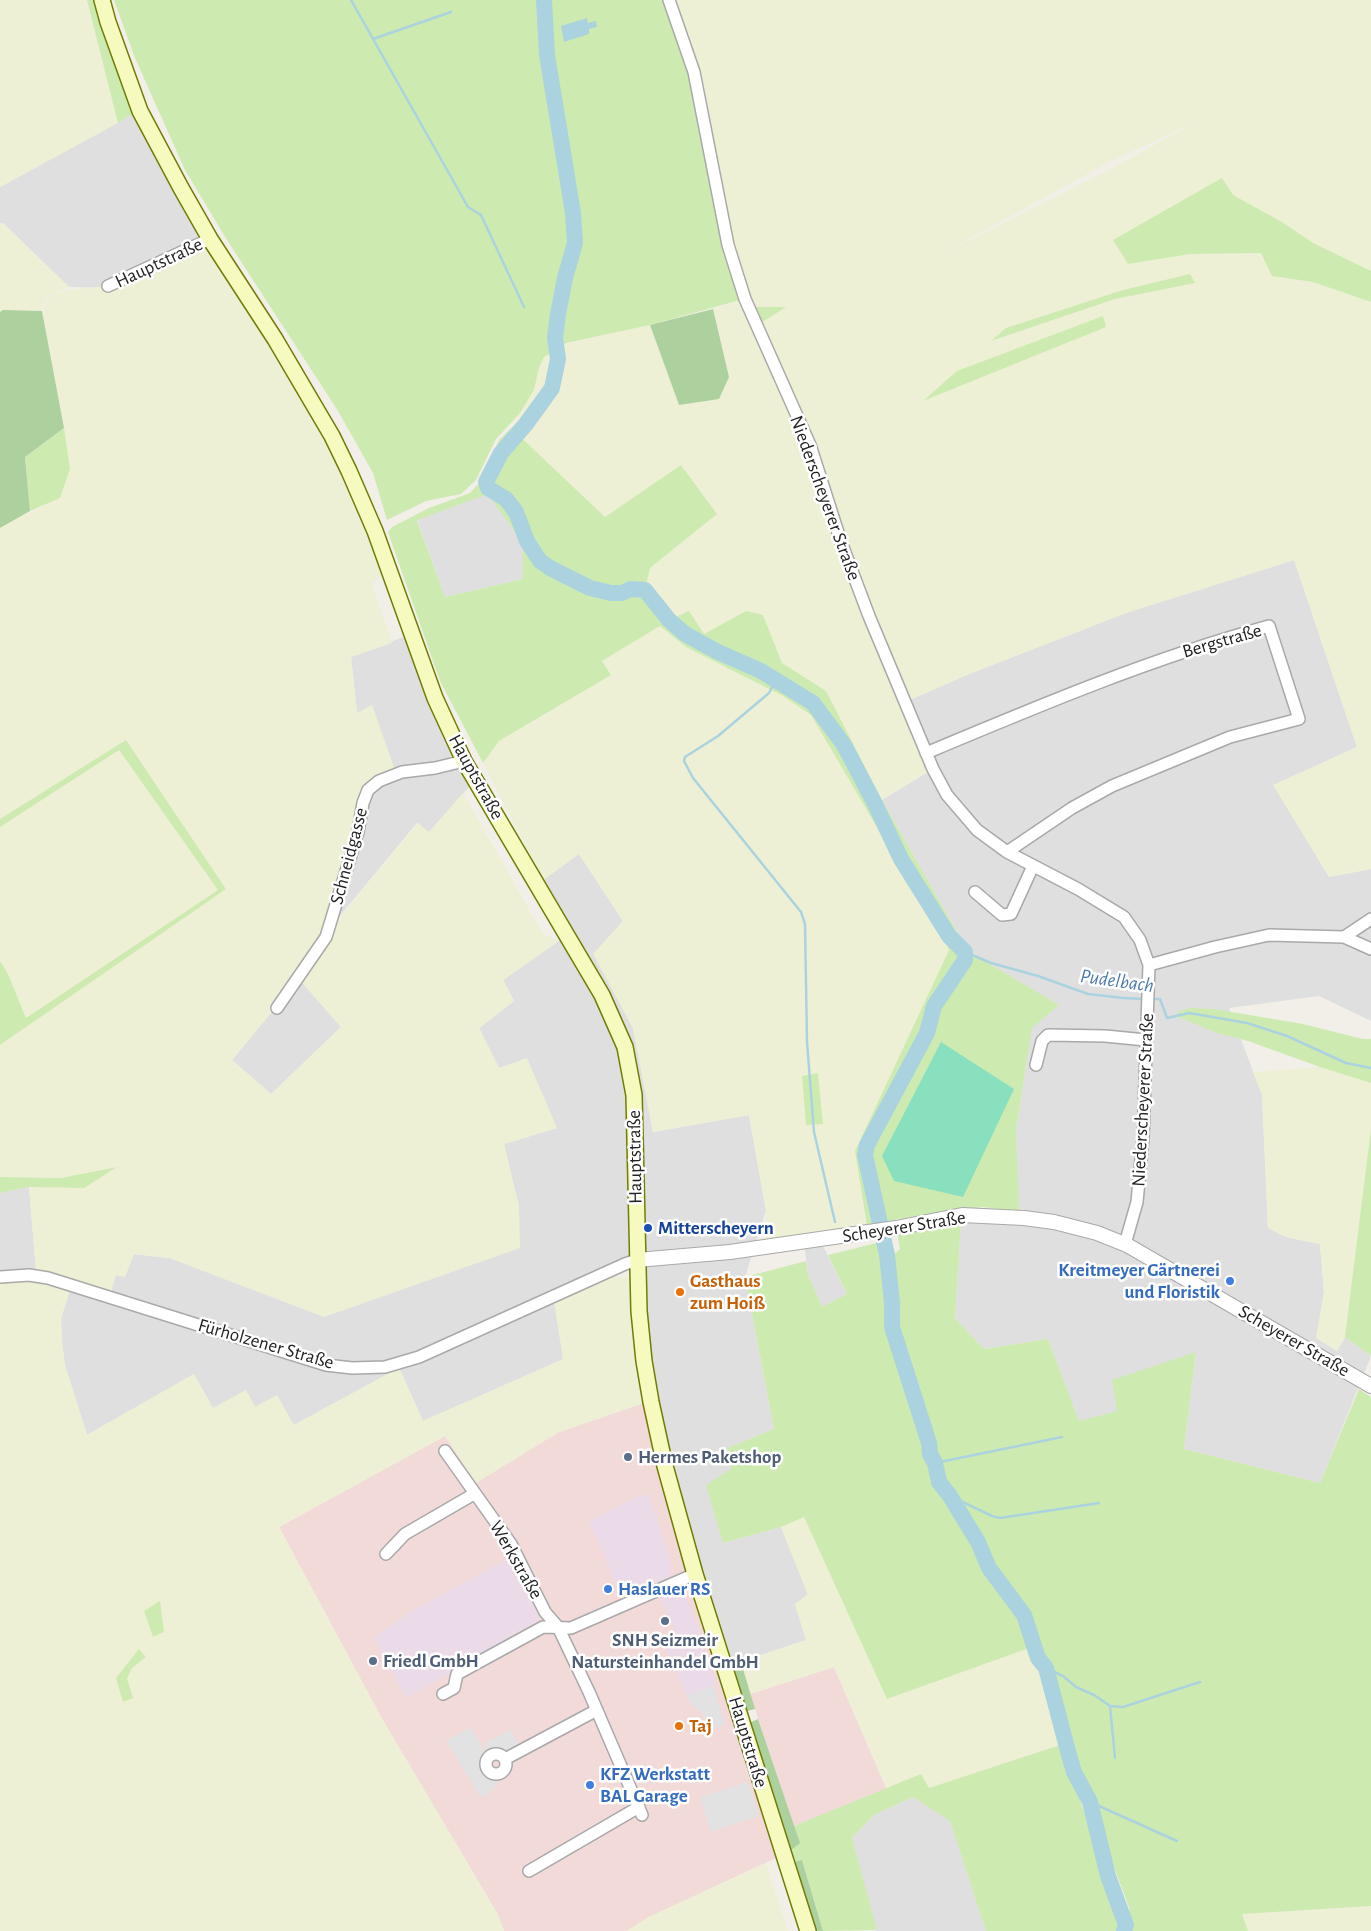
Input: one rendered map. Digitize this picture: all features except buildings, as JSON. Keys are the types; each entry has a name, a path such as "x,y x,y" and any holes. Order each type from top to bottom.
{"main road":[{"name":"Hauptstraße","path":"102,0 140,111 210,239 275,338 332,436 376,531 425,673 464,762 602,995 625,1047 634,1095 639,1311 645,1370 665,1466 695,1574 808,1931"}],"street":[{"name":"Niederscheyerer Straße","path":"669,0 694,72 728,245 745,299 810,445 844,551 926,753 947,795 977,830 1007,852 1078,889 1124,918 1140,940 1149,964 1149,1006 1141,1156 1136,1202 1126,1244"},
{"name":"Hauptstraße","path":"108,286 210,239"},
{"name":"Bergstraße","path":"926,753 1162,659 1225,638 1269,626 1298,719 1230,737 1112,786 1072,808 1007,852"},
{"name":"Schneidgasse","path":"277,1008 326,937 358,832 365,796 368,790 379,781 402,772 464,762"},
{"path":"975,892 1002,915 1011,914 1033,866"},
{"path":"1344,937 1371,919"},
{"path":"1149,964 1269,935 1344,937 1371,949"},
{"path":"1036,1065 1042,1041 1048,1035 1105,1036 1146,1040"},
{"name":"Scheyerer Straße","path":"637,1260 730,1252 896,1228 962,1215 1024,1218 1054,1222 1098,1233 1126,1244 1371,1386"},
{"name":"Fürholzener Straße","path":"0,1277 29,1275 48,1278 326,1365 352,1368 385,1367 420,1357 624,1264 637,1260"},
{"name":"Werkstraße","path":"445,1451 511,1544 545,1612 558,1627 597,1710 640,1811 529,1871"},
{"path":"386,1554 405,1534 474,1494"},
{"path":"443,1694 454,1688 457,1674 543,1627 570,1628 695,1574"},
{"path":"505,1760 597,1710"}],"shaded area":[{"path":"135,112 207,245 110,288 69,287 3,223 0,224 0,187"},
{"path":"488,493 523,543 523,579 445,597 417,519"},
{"path":"1294,560 1357,747 1274,785 1329,877 1371,869 1371,1021 1319,996 1229,1008 1262,1095 1268,1228 1286,1237 1320,1244 1324,1292 1317,1338 1337,1351 1345,1337 1371,1356 1320,1483 1184,1449 1196,1353 1117,1411 1079,1422 1048,1339 984,1349 955,1318 962,1207 1018,1210 1016,1130 1032,1027 1058,1005 968,951 882,800 933,769 905,702 969,674 1126,613"},
{"path":"406,636 470,786 429,832 417,823 329,929 372,706 357,713 351,657"},
{"path":"579,854 623,921 594,954 633,1028 653,1132 749,1115 766,1211 745,1277 774,1429 727,1448 731,1469 723,1543 781,1527 808,1595 795,1604 806,1640 731,1665 700,1566 657,1400 648,1335 644,1262 608,1278 564,1359 423,1421 399,1368 294,1425 255,1407 246,1391 213,1409 194,1374 87,1435 65,1365 61,1318 73,1281 116,1275 125,1276 133,1254 169,1258 519,1207 504,1144 557,1128 499,1068 479,1028 514,1001 503,980 574,930 543,880"},
{"path":"299,979 341,1027 271,1094 232,1060"},
{"path":"29,1187 36,1271 0,1272 0,1193"},
{"path":"820,1240 847,1294 821,1308 808,1275 804,1242"},
{"path":"644,1403 690,1589 778,1857 649,1917 627,1931 504,1931 497,1913 381,1717 279,1527 445,1436 477,1482 559,1432"},
{"path":"649,1494 670,1559 670,1577 622,1598 589,1521 636,1497"},
{"path":"511,1557 540,1614 535,1626 406,1698 374,1638 413,1610"},
{"path":"670,1591 682,1592 686,1595 716,1684 687,1696 662,1641 677,1634 659,1596"},
{"path":"834,1667 887,1790 794,1826 750,1694"},
{"path":"713,1685 725,1724 707,1733 702,1729 705,1724 701,1711 692,1706 687,1696"},
{"path":"471,1727 485,1752 478,1765 486,1778 500,1781 485,1796 480,1796 446,1741"},
{"path":"510,1730 520,1746 510,1752 488,1751 484,1744"},
{"path":"748,1782 759,1816 711,1832 700,1797"},
{"path":"913,1797 950,1820 986,1931 876,1931 852,1838 874,1815"}],"green space":[{"path":"0,0 87,0 118,123 0,187"},
{"path":"87,0 98,0 135,112 118,123"},
{"path":"114,0 669,0 694,72 728,245 748,307 786,307 756,326 744,299 650,325 566,343 544,357 539,368 534,390 520,413 496,439 476,480 461,494 426,501 387,520 373,473 338,411 227,240 185,170 135,58"},
{"path":"669,0 1371,0 1371,271 1313,243 1282,222 1233,195 1128,264 1190,254 1261,253 1273,276 1313,282 1371,302 1371,869 1329,877 1273,785 1357,747 1294,560 1126,613 969,674 905,702 933,769 882,799 826,691 782,663 763,615 746,611 704,634 669,620 645,590 650,568 717,514 681,465 605,517 511,428 534,390 539,368 544,357 567,343 650,325 679,405 729,377 713,309 745,299","holes":["1192,124 1113,168 942,254 1109,162","1190,274 1194,283 1115,299 992,341 1006,328 1123,290"]},
{"path":"1222,178 1233,195 1282,222 1313,243 1371,271 1371,302 1313,282 1272,276 1261,253 1190,254 1128,264 1113,240"},
{"path":"2,223 69,287 51,295 44,303 42,311 3,310 0,312 0,224"},
{"path":"207,245 299,389 338,460 384,571 372,585 392,643 351,657 357,713 372,705 395,770 372,784 331,928 418,823 429,832 463,793 543,934 559,941 503,980 514,1001 479,1028 499,1068 527,1058 557,1128 504,1144 519,1207 520,1248 324,1317 169,1258 134,1254 125,1277 116,1275 111,1292 36,1271 29,1187 83,1188 115,1168 61,1178 0,1177 0,1045 226,888 126,740 0,819 0,527 60,498 70,469 44,320 44,307 50,297 57,293 108,286","holes":["299,979 341,1027 271,1094 232,1060"]},
{"path":"1190,274 1195,283 1115,299 991,341 1006,328 1123,290"},
{"path":"713,309 729,377 719,399 679,405 650,325"},
{"path":"3,310 42,311 64,428 25,457 30,511 0,528 0,312"},
{"path":"1103,316 1106,327 923,401 957,371"},
{"path":"64,428 70,469 60,498 30,511 25,457"},
{"path":"511,428 605,517 681,465 717,514 650,568 645,590 669,620 689,611 704,634 746,611 763,615 782,663 826,691 882,800 968,951 1059,1005 1032,1028 1016,1130 1019,1211 982,1207 898,1219 867,1227 855,1151 949,950 811,715 783,696 686,647 660,626 602,661 611,675 499,741 483,763 440,681 388,532 392,527 429,508 470,493 480,482 499,440","holes":["488,494 523,543 523,579 445,597 417,520"]},
{"path":"660,626 686,647 783,696 811,715 949,950 855,1151 867,1232 765,1247 766,1211 749,1115 653,1132 633,1028 593,954 623,921 579,854 543,880 483,763 499,741 610,676 602,661"},
{"path":"126,740 226,889 0,1045 0,961 8,974 26,1018 218,890 119,750 0,827 0,819"},
{"path":"119,750 218,890 26,1018 8,974 0,961 0,827"},
{"path":"1191,1008 1214,1009 1303,1024 1363,1039 1371,1039 1371,1083 1248,1041 1217,1033 1176,1016 1179,1011"},
{"path":"941,1042 1014,1089 963,1197 894,1181 882,1156"},
{"path":"1320,1067 1371,1083 1371,1129 1345,1337 1337,1351 1316,1338 1324,1292 1320,1244 1286,1237 1268,1228 1262,1095 1253,1072"},
{"path":"818,1073 823,1124 806,1125 802,1076"},
{"path":"1371,1129 1371,1356 1345,1337"},
{"path":"117,1167 84,1188 29,1187 0,1193 0,1177 61,1178"},
{"path":"961,1222 955,1318 984,1349 1048,1339 1079,1421 1117,1411 1112,1380 1196,1352 1184,1449 1320,1483 1359,1389 1371,1397 1371,1906 1242,1914 1248,1931 986,1931 950,1821 913,1797 874,1815 852,1838 877,1930 823,1931 802,1860 793,1862 789,1853 799,1843 794,1826 921,1774 929,1788 1060,1745 1090,1828 1117,1924 1130,1910 1090,1802 1046,1668 1033,1644 1024,1615 989,1568 939,1482 935,1463 936,1443 898,1326 893,1255 900,1249 897,1233"},
{"path":"881,1242 886,1284 887,1322 930,1468 943,1496 985,1570 1020,1616 1032,1647 887,1699 804,1517 781,1527 723,1543 706,1485 731,1469 727,1448 774,1429 745,1277 806,1261 808,1275 822,1307 847,1294 828,1255"},
{"path":"622,1277 629,1279 634,1285 644,1403 559,1432 476,1483 445,1436 279,1527 381,1717 497,1913 504,1931 0,1931 0,1280 10,1278 47,1283 70,1290 61,1318 62,1342 65,1366 87,1435 194,1374 213,1408 246,1390 255,1407 277,1395 294,1425 399,1368 423,1421 563,1359 554,1302 608,1278","holes":["139,1649 145,1657 132,1668 127,1679 116,1678"]},
{"path":"804,1517 887,1699 1032,1647 1042,1672 1060,1745 929,1788 921,1774 887,1790 834,1667 750,1694 741,1662 806,1640 795,1604 808,1594 781,1527"},
{"path":"160,1601 164,1632 153,1637 144,1611"},
{"path":"139,1649 146,1657 132,1668 127,1679 133,1698 123,1702 116,1678"},
{"path":"741,1662 755,1709 743,1712 731,1665"},
{"path":"758,1719 800,1843 789,1852 747,1724"},
{"path":"802,1860 823,1931 815,1931 793,1862"},
{"path":"766,1863 788,1931 627,1931 649,1917"},
{"path":"1371,1906 1371,1931 1248,1931 1241,1914"}],"water":[{"path":"587,18 588,23 596,21 597,27 589,29 589,34 564,42 561,26"}],"waterway":[{"path":"351,0 468,207 481,215 524,307"},
{"path":"544,0 547,55 573,213 575,243 565,278 558,314 555,338 558,359 552,388 526,424 501,453 486,482 488,488 506,499 516,512 527,541 540,561 550,568 590,588 611,593 622,593 631,589 645,590 669,620 685,634 716,651 761,671 813,703 844,745 901,859 949,936 965,952 965,960 934,1006 927,1033 867,1145 865,1155 887,1255 892,1303 892,1327 929,1443 930,1454 935,1463 939,1482 950,1496 978,1542 989,1568 1024,1615 1038,1658 1046,1668 1074,1772 1090,1802 1108,1876 1126,1925 1124,1931"},
{"path":"373,39 451,12"},
{"path":"776,680 769,693 718,736 685,757 684,761 693,778 801,912 805,924 807,1042 814,1132 835,1222"},
{"name":"Pudelbach","path":"965,952 991,963 1038,976 1088,994 1144,999"},
{"name":"Pudelbach","path":"1150,999 1160,999 1167,1018 1189,1013 1247,1023 1287,1036 1346,1063 1371,1068"},
{"path":"935,1463 1062,1437"},
{"path":"950,1496 1000,1518 1099,1503"},
{"path":"1046,1668 1063,1676 1076,1687 1094,1695 1110,1706 1123,1707 1200,1682"},
{"path":"1110,1706 1115,1758"},
{"path":"1090,1802 1177,1841"}],"place":[{"name":"Mitterscheyern","path":"648,1228"},
{"name":"Kreitmeyer Gärtnerei und Floristik","path":"1230,1281"},
{"name":"Gasthaus zum Hoiß","path":"680,1292"},
{"name":"Hermes Paketshop","path":"628,1457"},
{"name":"Haslauer RS","path":"608,1589"},
{"name":"SNH Seizmeir Natursteinhandel GmbH","path":"665,1621"},
{"name":"Friedl GmbH","path":"373,1661"},
{"name":"Taj","path":"679,1726"},
{"name":"KFZ Werkstatt BAL Garage","path":"590,1785"}]}
